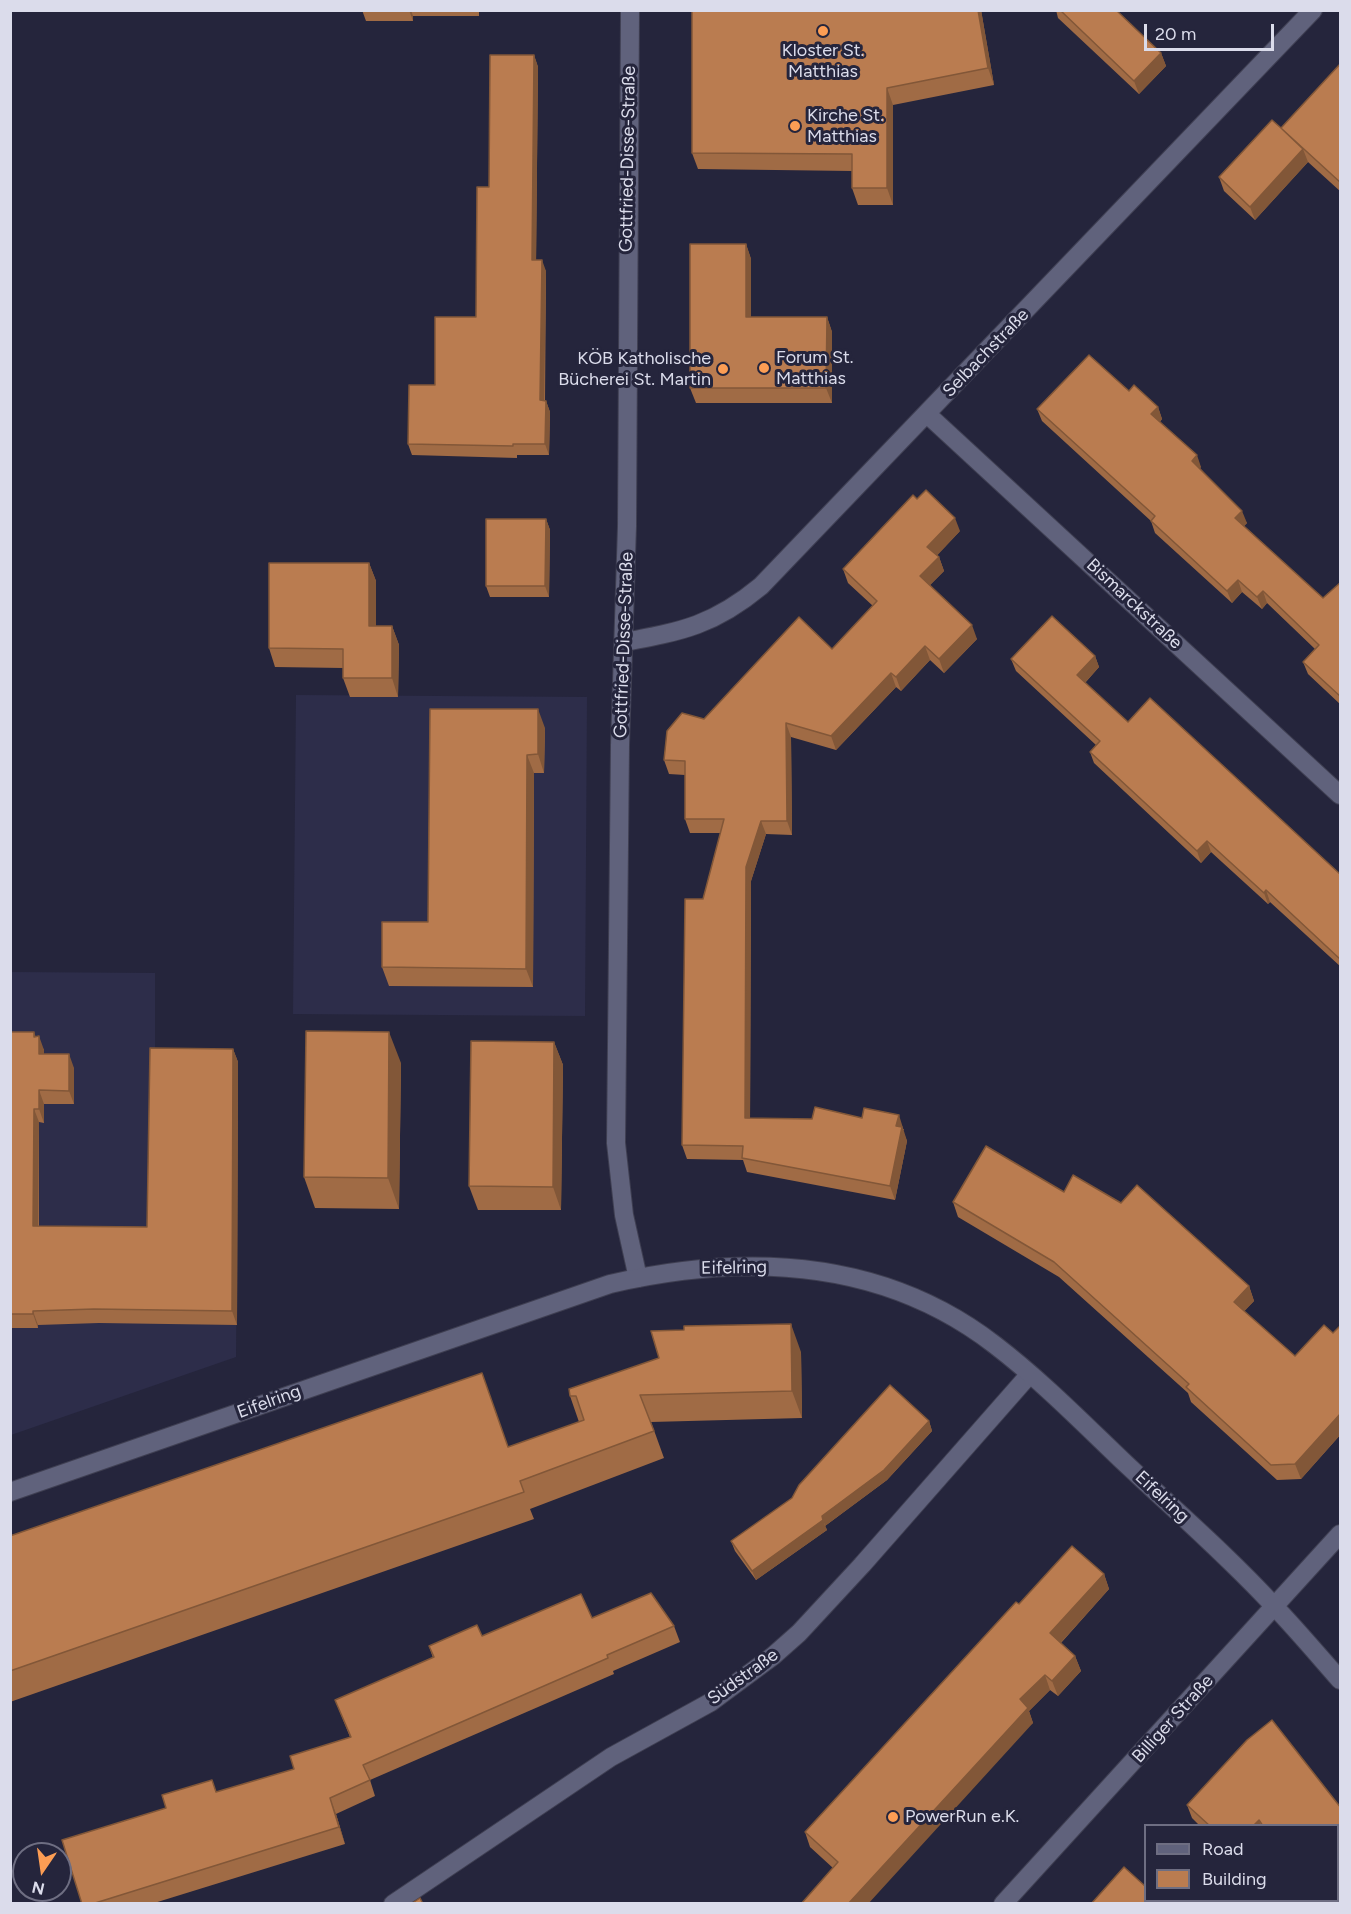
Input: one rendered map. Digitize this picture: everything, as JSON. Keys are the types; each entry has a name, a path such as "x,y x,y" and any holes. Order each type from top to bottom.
{"street":[{"name":"Gottfried-Disse-Straße","path":"630,10 625,642 620,745 616,1143 624,1215 638,1278"},
{"name":"Selbachstraße","path":"625,642 683,631 735,608 761,586 1313,10"},
{"name":"Bismarckstraße","path":"927,414 1341,795"},
{"name":"Eifelring","path":"10,1492 529,1310 638,1278 672,1271 737,1265 787,1268 855,1278 899,1292 950,1316 994,1344 1220,1551 1274,1605 1341,1680"},
{"name":"Südstraße","path":"393,1904 611,1757 711,1702 773,1656 799,1633 862,1565 1029,1375"},
{"name":"Billiger Straße","path":"1003,1904 1341,1534"}],"shaded area":[{"path":"296,695 587,697 585,1016 293,1014"},
{"path":"10,972 155,973 155,1062 229,1241 237,1241 236,1357 11,1435"}],"building":[{"name":"Kirche St. Matthias","path":"692,10 978,10 988,68 887,88 887,188 852,188 852,154 692,153"},
{"path":"1060,10 1116,10 1161,53 1134,81"},
{"path":"490,55 534,55 532,260 542,260 540,400 546,401 545,444 513,444 513,446 408,444 409,385 435,385 435,317 476,317 477,187 489,187"},
{"path":"1341,63 1341,183 1282,129 1303,149 1250,207 1219,177 1272,120 1281,128"},
{"path":"690,244 746,244 746,317 827,317 826,388 690,388"},
{"path":"1089,355 1129,391 1134,385 1158,407 1151,414 1197,455 1192,461 1242,511 1235,518 1323,598 1341,582 1341,697 1303,662 1319,645 1263,591 1257,597 1238,580 1227,591 1151,521 1155,516 1037,409"},
{"path":"926,490 955,518 927,547 939,557 920,576 972,625 939,659 925,646 896,677 891,673 831,736 786,723 787,821 761,821 746,867 745,1118 812,1119 815,1107 862,1118 864,1108 899,1115 896,1126 902,1127 890,1186 742,1158 743,1146 682,1145 685,899 703,899 724,819 685,819 685,761 664,760 667,731 682,713 704,719 799,617 832,649 877,601 843,569 913,495 917,499"},
{"path":"486,519 546,519 545,586 486,586"},
{"path":"269,563 369,563 369,626 392,626 392,678 343,678 343,649 269,648"},
{"path":"1052,616 1095,656 1077,675 1128,722 1150,698 1341,875 1341,960 1266,890 1264,893 1207,841 1197,851 1090,752 1100,741 1011,659"},
{"path":"430,709 538,709 538,754 527,755 526,969 382,967 382,922 428,922"},
{"path":"306,1031 389,1032 388,1178 304,1177"},
{"path":"10,1032 34,1032 34,1037 39,1036 39,1054 69,1054 69,1091 39,1090 39,1109 34,1109 33,1226 147,1227 150,1048 233,1049 232,1311 94,1309 10,1314"},
{"path":"471,1041 554,1042 553,1187 469,1186"},
{"path":"986,1146 1064,1192 1073,1175 1121,1203 1137,1185 1249,1286 1234,1302 1295,1356 1324,1325 1333,1333 1341,1325 1341,1413 1295,1464 1271,1465 1186,1387 1189,1384 1054,1262 953,1202"},
{"path":"791,1324 792,1391 640,1395 654,1431 520,1481 524,1492 10,1671 10,1536 482,1373 508,1447 584,1420 576,1396 570,1396 569,1389 659,1358 651,1331 684,1330 684,1326"},
{"path":"890,1385 929,1421 884,1470 822,1516 823,1520 752,1571 731,1541 792,1498 799,1485"},
{"path":"1072,1546 1104,1574 1050,1633 1075,1656 1052,1681 1045,1675 1020,1699 1028,1708 848,1904 801,1904 838,1862 805,1832 1016,1602 1019,1604"},
{"path":"651,1593 674,1626 607,1655 608,1658 363,1765 370,1780 330,1798 339,1827 92,1904 82,1904 72,1872 72,1842 63,1842 62,1840 166,1808 162,1795 212,1780 216,1792 294,1769 290,1756 351,1737 335,1700 434,1657 429,1646 477,1625 482,1636 581,1594 592,1618"},
{"path":"1272,1720 1341,1808 1341,1904 1323,1904 1322,1902 1339,1902 1339,1824 1262,1824 1259,1820 1255,1824 1208,1824 1187,1805 1247,1740"},
{"path":"1124,1867 1144,1885 1144,1902 1162,1902 1163,1904 1091,1904"},
{"path":"420,1898 423,1904 411,1904"}],"place":[{"name":"Kloster St. Matthias","path":"823,31"},
{"name":"Kirche St. Matthias","path":"795,126"},
{"name":"Forum St. Matthias","path":"764,368"},
{"name":"KÖB Katholische Bücherei St. Martin","path":"723,369"},
{"name":"PowerRun e.K.","path":"893,1817"}]}
